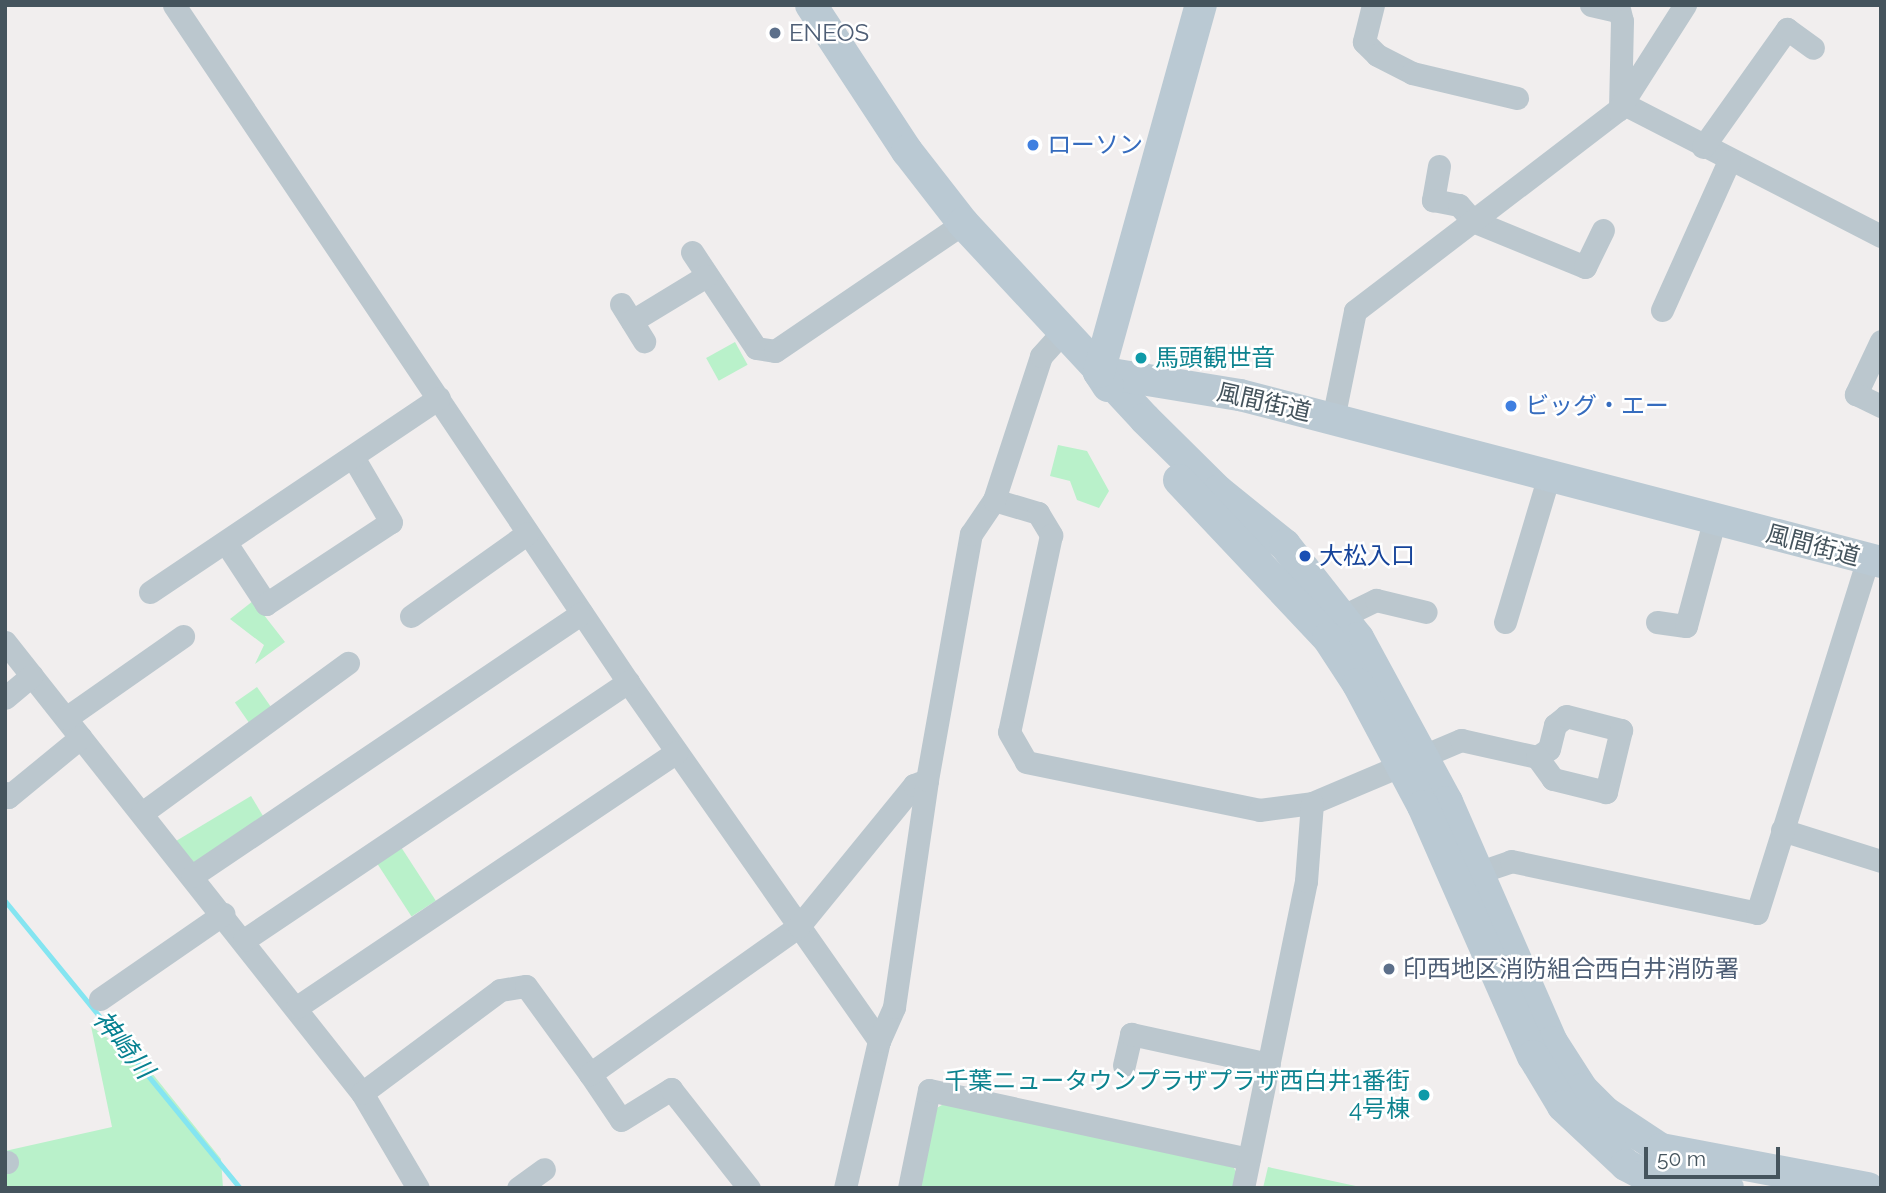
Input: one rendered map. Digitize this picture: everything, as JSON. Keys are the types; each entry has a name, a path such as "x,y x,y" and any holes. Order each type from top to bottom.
{"street":[{"path":"174,5 628,682 879,1041"},
{"path":"811,5 907,151 963,223 1065,329 1099,373 1138,436 1328,638 1410,759 1477,873 1563,1062 1649,1171 1868,1188"},
{"path":"1099,373 1201,5"},
{"path":"1373,5 1364,42 1377,55 1412,74 1517,99"},
{"path":"1591,5 1618,8 1622,21 1621,104"},
{"path":"1333,419 1355,311 1621,104 1685,5"},
{"path":"1703,147 1787,29 1813,48"},
{"path":"1621,104 1881,236"},
{"path":"1662,310 1729,161"},
{"path":"1439,166 1433,200 1459,205 1473,221 1585,267 1603,230"},
{"path":"692,252 756,348 775,351 963,223"},
{"path":"644,341 626,313 706,276"},
{"path":"845,1188 879,1041 894,1007 927,779 971,534 995,500 1041,356 1065,329"},
{"path":"1881,341 1856,394 1881,406"},
{"path":"1099,373 1218,491 1285,545 1341,617 1410,759 1423,806 1544,1076 1591,1135 1649,1171 1728,1188"},
{"name":"風間街道","path":"1099,373 1240,395 1874,560"},
{"path":"150,592 439,398"},
{"path":"226,543 266,604 391,522 353,457"},
{"path":"1505,622 1549,475"},
{"path":"995,500 1038,513 1051,535 1009,732 1026,762 1259,810 1312,803 1410,759 1461,740 1537,757"},
{"path":"1657,622 1686,626 1715,518"},
{"path":"411,616 528,533"},
{"path":"1477,873 1511,860 1757,913 1874,560"},
{"path":"1341,617 1376,600 1426,612"},
{"path":"192,876 582,612"},
{"path":"66,718 183,636"},
{"path":"5,642 297,1007 362,1093 418,1188"},
{"path":"142,813 348,663"},
{"path":"5,698 32,675"},
{"path":"244,940 628,682"},
{"path":"5,793 8,797 81,737"},
{"path":"297,1007 676,752"},
{"path":"590,1074 799,926 914,785 927,779"},
{"path":"1243,1188 1306,881 1312,803"},
{"path":"1782,831 1881,861"},
{"path":"100,999 223,914"},
{"path":"362,1093 500,990 526,986 621,1120 671,1089 749,1188"},
{"path":"1124,1065 1131,1034 1269,1064"},
{"path":"909,1188 929,1090 1249,1159"},
{"path":"518,1188 544,1170"}],"green space":[{"path":"735,342 748,365 719,381 706,358"},
{"path":"1058,445 1087,451 1109,491 1099,508 1077,500 1070,481 1050,476"},
{"path":"253,601 285,642 255,664 264,645 230,619"},
{"path":"257,687 273,710 251,725 235,702"},
{"path":"251,796 267,823 192,868 176,841"},
{"path":"401,847 436,901 412,916 377,863"},
{"path":"91,1026 147,1067 221,1159 223,1188 5,1188 5,1151 112,1127"},
{"path":"947,1102 1231,1163 1238,1175 1235,1188 918,1188 935,1109"},
{"path":"1268,1167 1365,1188 1263,1188"}],"waterway":[{"name":"神崎川","path":"5,901 240,1188"}],"place":[{"name":"ENEOS","path":"775,33"},
{"name":"ローソン","path":"1033,145"},
{"name":"馬頭観世音","path":"1141,358"},
{"name":"ビッグ・エー","path":"1511,406"},
{"name":"大松入口","path":"1305,556"},
{"name":"印西地区消防組合西白井消防署","path":"1389,969"},
{"name":"千葉ニュータウンプラザプラザ西白井1番街 4号棟","path":"1424,1095"}]}
